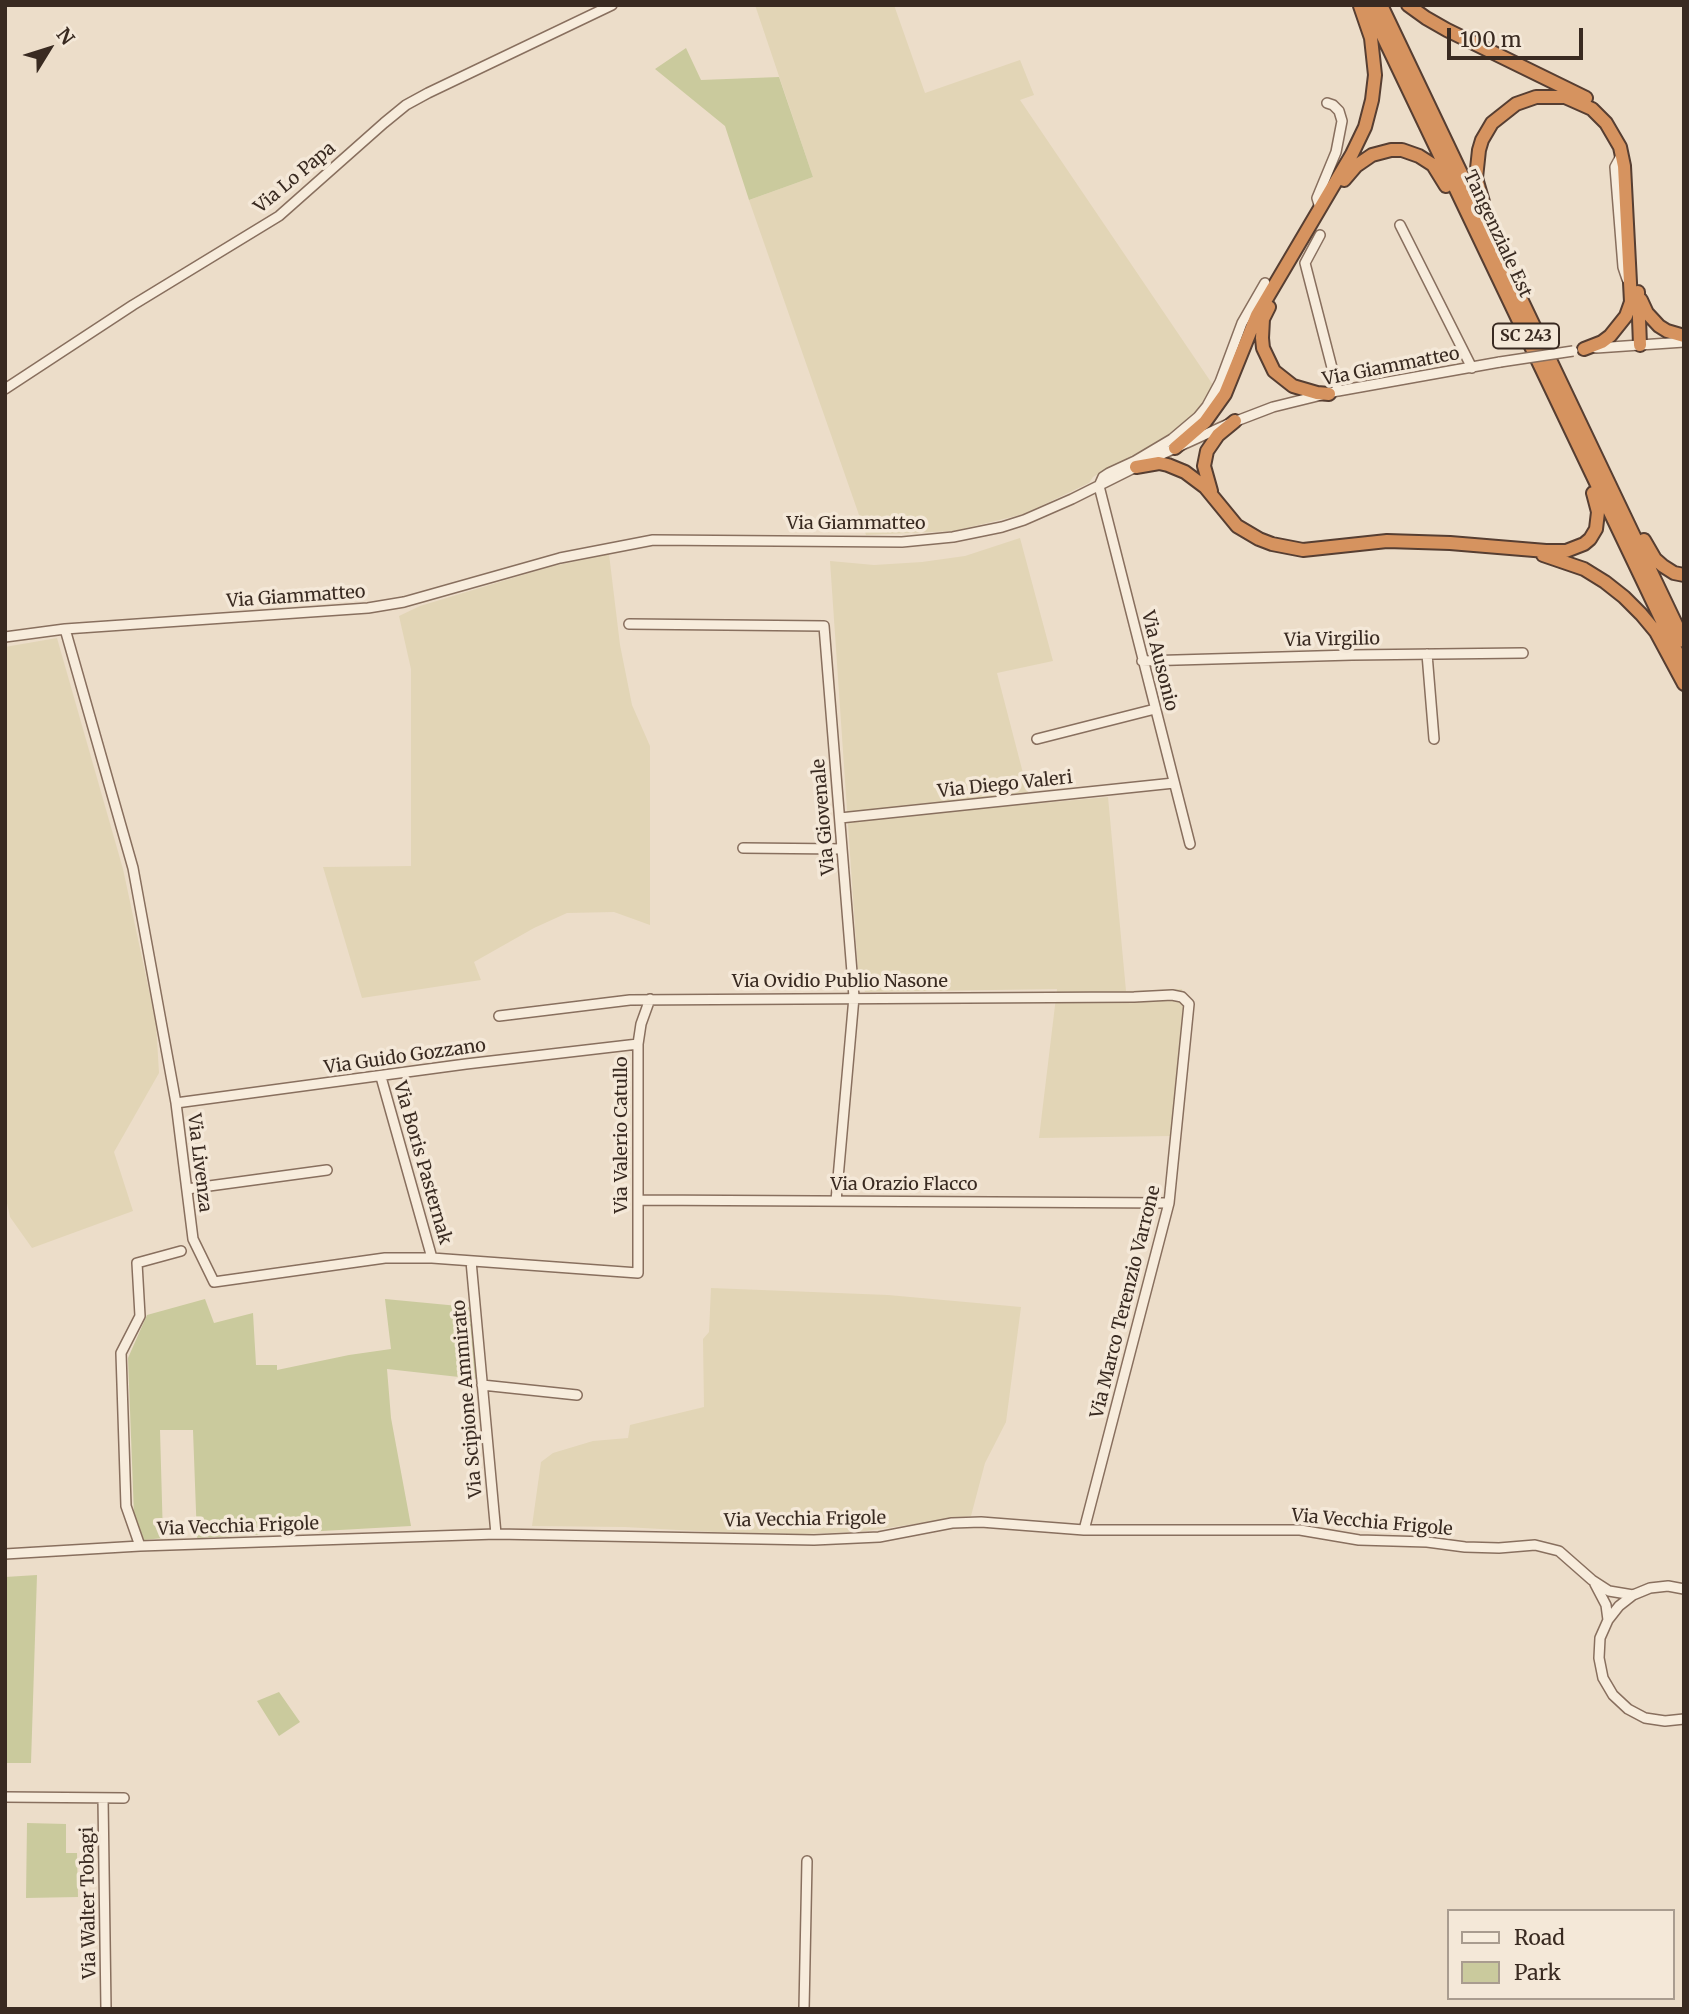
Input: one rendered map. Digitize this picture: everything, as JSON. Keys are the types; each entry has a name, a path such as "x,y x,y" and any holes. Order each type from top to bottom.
{"highway":[{"path":"1175,447 1197,430 1219,404 1257,314 1365,127 1375,75 1369,30 1360,5"},
{"name":"Tangenziale Est","path":"1368,5 1684,667"},
{"name":"Tangenziale Est","path":"1381,5 1684,641"},
{"path":"1408,5 1447,30 1584,96 1603,110 1619,132 1629,160 1634,288 1629,309 1610,336 1602,342 1578,350"},
{"path":"1506,268 1505,258 1481,199 1476,178 1482,140 1499,117 1516,104 1536,97 1564,97 1592,109 1611,130 1622,154 1640,345"},
{"path":"1334,392 1317,393 1301,389 1280,378 1269,364 1263,348 1262,328 1274,298 1343,181 1356,166 1372,155 1391,150 1402,150 1419,156 1433,165 1471,232 1480,240"},
{"path":"1634,288 1652,319 1667,331 1684,336"},
{"path":"1136,467 1159,463 1185,472 1205,487 1237,526 1259,540 1292,549 1311,550 1397,541 1522,550 1573,549 1590,539 1596,529 1598,512 1564,427 1565,418"},
{"path":"1221,509 1208,483 1205,459 1212,443 1235,421"},
{"path":"1588,442 1598,452 1655,559 1674,573 1684,575"},
{"path":"1522,550 1572,564 1616,590 1656,632 1684,684"}],"street":[{"name":"Via Lo Papa","path":"5,390 133,305 279,216 407,105 612,5"},
{"path":"1319,203 1336,152 1342,121 1339,111 1327,103"},
{"path":"1400,225 1472,368"},
{"path":"1320,235 1306,263 1334,392"},
{"path":"1099,486 1103,477 1172,439 1207,406 1220,382 1242,323 1265,283"},
{"name":"Via Giammatteo","path":"5,636 65,629 368,608 404,602 560,558 653,540 901,542 953,537 1024,520 1175,447 1273,407 1334,392 1500,362 1578,350 1684,342"},
{"name":"Via Ausonio","path":"1099,486 1190,844"},
{"name":"Via Giovenale","path":"629,624 824,626 854,998 836,1201"},
{"name":"Via Livenza","path":"65,629 133,867 176,1103 193,1239 214,1282 385,1258 432,1258 638,1273"},
{"name":"Via Virgilio","path":"1142,661 1523,653"},
{"path":"1427,654 1434,740"},
{"path":"1037,739 1155,709"},
{"name":"Via Diego Valeri","path":"840,818 1174,783"},
{"path":"743,848 842,849"},
{"name":"Via Ovidio Publio Nasone","path":"499,1016 650,999 1182,997"},
{"name":"Via Marco Terenzio Varrone","path":"1084,1530 1169,1203 1189,1004 1182,997"},
{"name":"Via Valerio Catullo","path":"638,1273 638,1044 641,1024 650,999"},
{"name":"Via Guido Gozzano","path":"176,1103 638,1044"},
{"name":"Via Boris Pasternak","path":"381,1077 432,1258"},
{"path":"187,1189 327,1170"},
{"name":"Via Orazio Flacco","path":"638,1200 1169,1203"},
{"path":"140,1546 126,1506 121,1353 140,1316 137,1263 181,1251"},
{"name":"Via Scipione Ammirato","path":"471,1261 496,1534"},
{"path":"482,1385 577,1395"},
{"name":"Via Vecchia Frigole","path":"5,1554 140,1546 496,1534 814,1539 879,1537 952,1523 981,1521 1084,1530 1300,1530 1359,1540 1427,1542 1465,1548 1535,1545 1559,1551 1609,1591 1633,1595"},
{"name":"Via Vecchia Frigole","path":"1592,1580 1606,1605 1608,1620"},
{"path":"1684,1589 1668,1586 1650,1588 1633,1595 1619,1606 1608,1620 1600,1638 1599,1658 1603,1678 1613,1695 1628,1709 1645,1718 1665,1721 1684,1719"},
{"path":"5,1797 124,1798"},
{"name":"Via Walter Tobagi","path":"103,1798 106,2009"},
{"path":"804,2009 807,1861"}],"shaded area":[{"path":"755,5 894,5 925,93 1020,60 1034,95 1020,100 1213,385 1200,408 1170,435 1093,477 1089,483 1024,514 954,531 866,535 749,200 813,177"},
{"path":"1020,538 1053,661 997,673 1031,804 1108,797 1126,991 1182,989 1185,1005 1171,1136 1039,1138 1057,989 865,992 858,971 830,561 874,565 922,562 965,556"},
{"path":"609,554 620,645 632,705 650,746 650,925 614,912 567,913 534,928 474,962 481,980 362,998 323,867 411,866 411,669 399,616 420,606 549,567"},
{"path":"57,638 123,869 156,1023 159,1073 114,1152 133,1211 32,1248 10,1217 5,1194 5,647"},
{"path":"711,1288 888,1295 1021,1307 1006,1422 985,1463 971,1516 859,1532 798,1534 532,1526 541,1462 553,1453 593,1441 628,1438 630,1425 704,1407 703,1339 709,1332"}],"green space":[{"path":"686,48 701,80 779,77 813,177 749,200 725,126 655,69"},
{"path":"205,1299 214,1323 253,1313 256,1365 277,1365 277,1370 391,1349 385,1299 469,1307 477,1379 387,1369 391,1418 411,1526 197,1538 193,1430 160,1430 163,1538 144,1540 134,1515 128,1358 147,1315"},
{"path":"37,1575 31,1763 5,1763 5,1577"},
{"path":"279,1692 300,1722 279,1736 257,1701"},
{"path":"27,1823 66,1824 66,1853 77,1853 78,1897 26,1898"}]}
